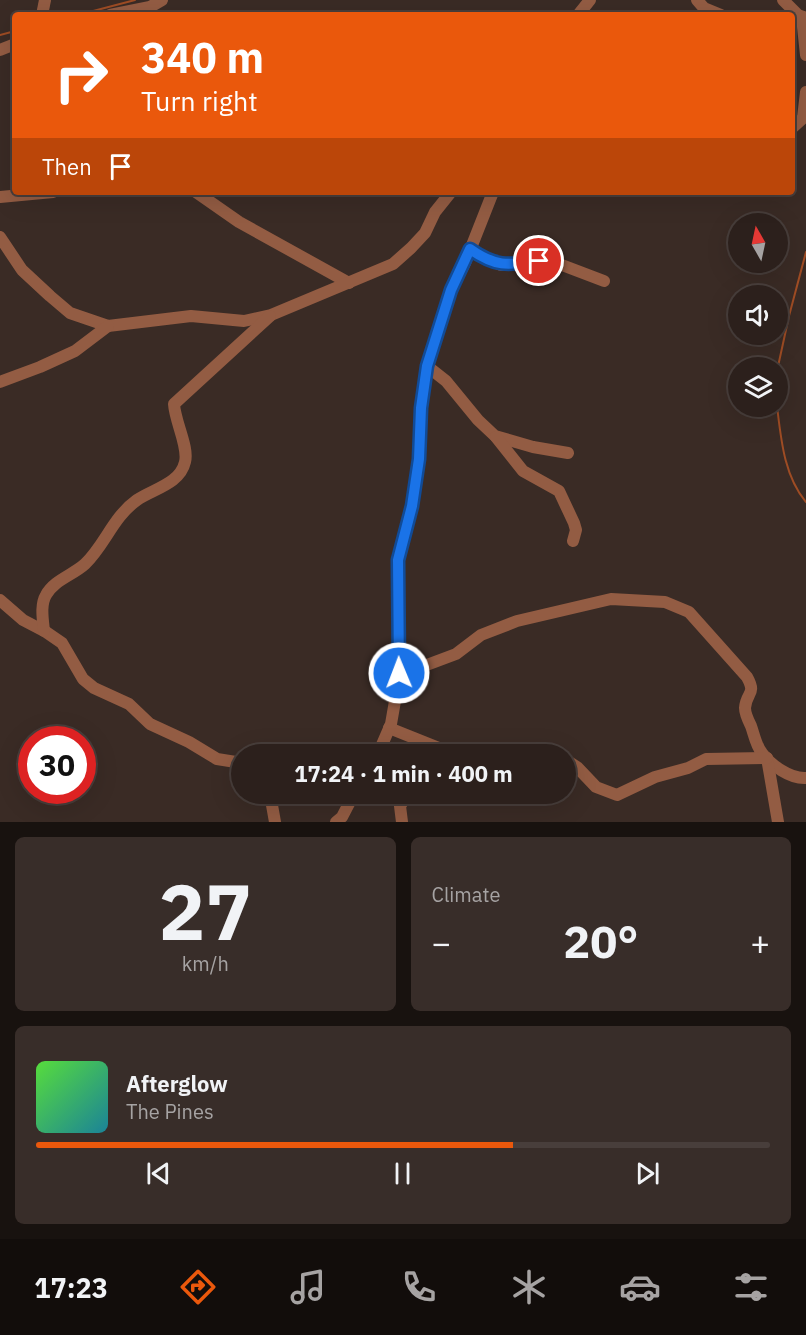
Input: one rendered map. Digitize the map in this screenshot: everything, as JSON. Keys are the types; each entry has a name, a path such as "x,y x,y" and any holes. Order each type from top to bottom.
{"street":[{"path":"125,12 150,7 162,0"},
{"path":"580,12 590,0"},
{"path":"698,0 700,6 714,12"},
{"path":"783,0 799,16 806,55"},
{"path":"795,125 803,118 806,92"},
{"path":"0,197 21,195"},
{"path":"200,195 239,222 349,283"},
{"path":"0,237 22,270 70,313 108,326 191,316 244,321 271,315 393,264 425,233 435,212 449,195"},
{"path":"382,744 389,729 395,701 399,667 398,560 412,506 419,459 421,408 427,366 451,290 492,195"},
{"path":"470,249 501,265 554,262 603,280"},
{"path":"44,631 43,604 45,595 52,586 78,570 87,561 120,515 136,501 172,481 181,471 186,452 177,426 174,404 271,315"},
{"path":"0,382 75,351 108,326"},
{"path":"427,366 446,381 523,471 559,491 574,523 576,531 573,541"},
{"path":"495,436 525,445 568,453"},
{"path":"399,667 424,666 456,654 481,635 517,621 611,599 665,602 689,612 747,677 752,686 746,703 746,714 760,752 781,770 800,778 806,778"},
{"path":"0,600 24,620 62,643 83,679 94,688 129,704 150,724 189,742 217,759 231,761"},
{"path":"389,729 428,744"},
{"path":"576,766 596,787 617,795 637,784 688,768 706,759 767,758"},
{"path":"767,758 778,822"},
{"path":"272,804 275,822"},
{"path":"336,822 342,817 349,804"},
{"path":"401,804 402,822"}],"waterway":[{"path":"89,12 135,0"},
{"path":"0,35 12,32"},
{"path":"780,357 806,252"},
{"path":"778,417 788,469 806,502"}],"route":[{"path":"399,673 398,560 412,506 419,459 421,408 427,366 442,316 470,249 501,265 539,261"}]}
